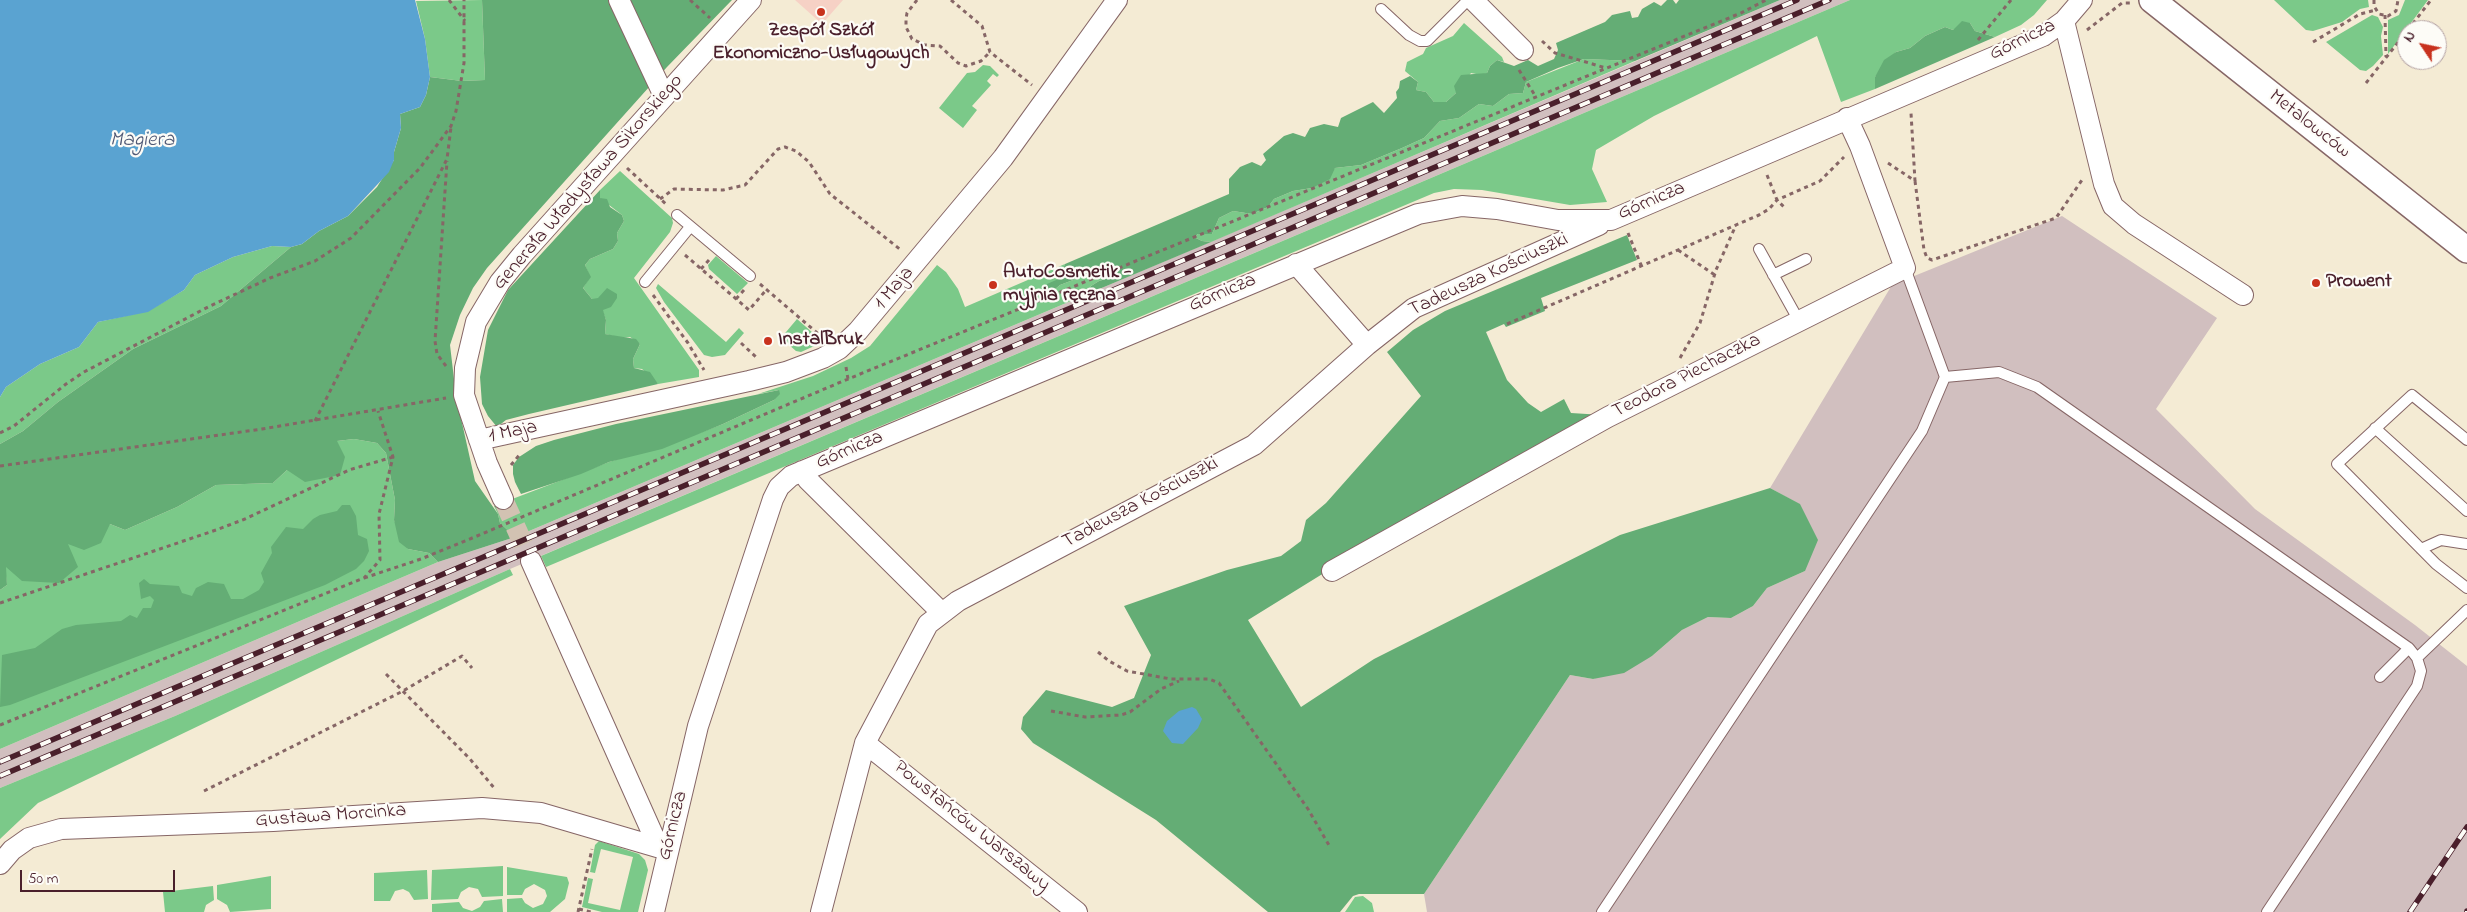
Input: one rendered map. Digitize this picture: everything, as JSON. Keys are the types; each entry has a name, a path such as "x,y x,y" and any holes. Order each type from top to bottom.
{"street":[{"path":"619,0 664,96"},
{"name":"Generała Władysława Sikorskiego","path":"503,499 479,440 464,395 465,368 470,341 486,304 522,255 751,0"},
{"name":"1 Maja","path":"479,440 786,372 823,358 839,349 858,331 917,262 1020,136 1117,0"},
{"path":"1473,0 1523,50"},
{"name":"Górnicza","path":"654,912 667,850 698,726 774,499 784,481 802,471 1395,221 1434,210 1462,206 1585,221 1619,229 1847,118 2042,36 2064,21 2082,0"},
{"name":"Metalowców","path":"2143,2 2467,250"},
{"path":"2064,21 2104,184 2113,206 2134,224 2243,296"},
{"path":"1847,118 1860,146 1905,268"},
{"path":"1538,251 1549,232 1541,217"},
{"name":"Tadeusza Kościuszki","path":"821,912 865,743 928,624 942,612 958,601 1254,445 1366,345 1414,308 1538,251 1619,229"},
{"path":"1296,264 1366,345"},
{"name":"Teodora Piechaczka","path":"1332,571 1608,417 1905,268"},
{"path":"802,471 808,480 942,612"},
{"path":"531,562 654,837 667,850"},
{"name":"Powstańców Warszawy","path":"865,743 1077,912"},
{"name":"Gustawa Morcinka","path":"0,864 12,850 29,838 61,829 273,821 482,808 511,809 568,820 667,850"}],"lane":[{"path":"1381,9 1409,35 1420,41 1427,41 1468,0"},
{"path":"677,215 750,276"},
{"path":"645,282 690,227"},
{"path":"1759,249 1799,321"},
{"path":"1773,274 1806,259"},
{"path":"1602,912 1922,431 1945,376 1905,268"},
{"path":"1945,376 1999,372 2037,387 2409,648 2417,658 2421,671 2417,686 2267,912"},
{"path":"2467,440 2412,395 2337,464 2421,549 2467,588"},
{"path":"2375,428 2467,511"},
{"path":"2421,549 2441,540 2467,544"},
{"path":"2417,658 2467,610"},
{"path":"2380,677 2409,648"}],"path":[{"path":"449,0 465,22"},
{"path":"444,365 437,354 435,341 447,159 451,126 456,110 464,63 464,0"},
{"path":"690,0 704,12"},
{"path":"917,0 907,13 906,19 906,28 912,39 925,45 940,46 958,63 966,66 981,62 990,52"},
{"path":"951,0 982,26 990,52 1038,90"},
{"path":"0,725 364,578 421,559 858,375 1741,13 1766,0"},
{"path":"1976,42 2011,0"},
{"path":"2374,0 2379,14 2388,16 2396,10 2398,0"},
{"path":"2416,20 2431,0"},
{"path":"2086,38 2087,30 2122,3 2143,2"},
{"path":"2313,42 2360,14 2376,10"},
{"path":"2385,15 2386,58"},
{"path":"2366,83 2397,44"},
{"path":"1555,53 1606,68"},
{"path":"1519,70 1536,97"},
{"path":"1903,113 1911,110 1915,181 1924,250 1927,258 1932,260 2056,218 2063,209"},
{"path":"0,433 14,426 84,372 208,307 270,278 315,261 351,238 403,183 420,168 451,126"},
{"path":"660,199 674,189 723,190 745,185 778,149 785,147 796,151 809,162 823,187 830,194 917,262"},
{"path":"1506,324 1769,209 1777,200 1820,181 1838,164 1845,152"},
{"path":"612,154 677,215"},
{"path":"315,421 447,159"},
{"path":"1884,160 1915,181"},
{"path":"1774,168 1765,172 1777,200 1786,209"},
{"path":"1678,360 1700,323 1715,275 1736,225"},
{"path":"1635,228 1619,229 1641,265"},
{"path":"674,246 749,310 767,289"},
{"path":"1677,249 1715,275"},
{"path":"750,276 828,342"},
{"path":"645,282 688,343 704,373"},
{"path":"741,343 763,362"},
{"path":"0,466 315,421 464,395"},
{"path":"364,578 380,560 379,514 393,457 378,411"},
{"path":"0,603 58,581 99,570 216,530 349,470 393,457"},
{"path":"1098,652 1127,672 1185,679 1209,679 1219,683 1308,809 1330,846"},
{"path":"204,791 403,691 462,656 472,668"},
{"path":"386,674 470,759 511,809"},
{"path":"1051,711 1086,717 1121,715 1130,712 1161,689 1185,679"},
{"path":"591,912 578,910 592,845"}],"shaded area":[{"name":"Zespół Szkół Ekonomiczno-Usługowych","path":"795,0 843,0 822,24"},
{"path":"1780,0 1850,0 510,569 175,716 0,788 0,749 438,562 515,537"},
{"path":"2062,216 2217,318 2156,409 2255,509 2415,625 2467,666 2467,912 1427,912 1424,894 1570,675 1593,679 1652,656 1682,630 1708,617 1731,618 1753,606 1767,588 1805,571 1799,504 1770,488 1892,285"}],"green space":[{"path":"482,0 485,80 462,81 430,77 425,39 416,1"},
{"path":"482,0 732,0 667,67 487,268 473,288 460,315 450,345 456,396 475,481 498,514 500,523 515,537 438,562 429,553 408,549 399,542 394,520 395,500 386,453 377,443 354,439 337,441 345,457 340,475 305,482 287,470 273,483 216,485 177,507 125,530 110,524 101,543 84,550 68,544 78,567 59,583 22,581 6,567 7,585 0,590 0,444 23,431 58,402 133,349 221,306 291,247 302,244 319,231 348,216 377,187 394,160 394,152 401,128 400,114 420,107 426,95 430,77 462,81 485,80"},
{"path":"1667,0 1673,0 1676,4 1679,0 1780,0 1635,61 1584,59 1558,68 1526,82 1523,93 1509,94 1493,106 1479,104 1459,118 1440,121 1424,138 1402,148 1361,165 1335,168 1330,179 1312,188 1293,191 1274,199 1268,207 1252,214 1233,211 1219,218 1212,234 1198,234 1194,237 1202,241 1211,242 1085,295 1091,286 1112,277 1114,273 1081,277 1060,285 1054,290 1049,290 1046,287 1047,284 1063,277 1062,271 1065,264 1229,194 1229,179 1240,167 1252,162 1261,166 1266,160 1263,154 1284,136 1293,133 1305,137 1310,128 1324,124 1338,127 1341,118 1373,102 1384,113 1397,98 1396,92 1400,81 1410,76 1418,82 1416,90 1426,92 1434,102 1446,102 1456,93 1454,86 1461,75 1487,73 1490,66 1497,60 1514,66 1528,60 1538,66 1554,59 1558,50 1556,43 1605,22 1612,15 1630,11 1632,18 1638,17 1642,9 1654,2 1661,6"},
{"path":"1850,0 2047,0 2034,15 2021,25 1995,37 1975,31 1970,23 1953,30 1945,27 1925,36 1910,48 1896,52 1875,77 1875,89 1841,102 1817,36 1654,116 1596,150 1592,169 1607,202 1570,205 1482,190 1454,189 1434,193 546,567 541,556"},
{"path":"2274,0 2368,0 2369,7 2360,9 2342,22 2313,31 2306,30"},
{"path":"2405,0 2428,0 2413,20 2397,20 2397,42 2388,54 2388,20 2399,15"},
{"path":"2372,15 2378,17 2383,27 2381,36 2383,55 2366,71 2360,70 2326,42"},
{"path":"1962,21 1970,23 1975,31 1995,37 1875,89 1875,77 1884,60 1896,52 1910,48 1925,36 1945,27 1953,30"},
{"path":"1464,23 1502,57 1504,62 1497,60 1490,66 1487,73 1481,75 1471,73 1456,93 1446,102 1434,102 1426,92 1416,90 1418,82 1405,71 1407,62 1423,54 1426,48 1453,36"},
{"path":"1584,59 1635,61 1211,242 1202,241 1194,237 1198,234 1212,234 1219,218 1233,211 1252,214 1268,207 1274,199 1293,191 1312,188 1335,168 1361,165 1402,148 1424,138 1440,121 1459,118 1479,104 1493,106 1509,94 1523,93 1526,82"},
{"path":"983,65 990,66 999,75 997,77 993,74 987,81 991,85 972,106 977,110 963,128 939,108 967,73 975,72"},
{"path":"620,171 672,218 673,223 670,232 634,278 699,370 699,377 658,384 642,369 634,368 633,359 640,344 630,337 622,338 605,334 606,320 598,299 592,299 583,288 590,277 585,265 590,259 613,249 618,241 617,233 624,221 622,215 600,198 600,190"},
{"path":"600,190 600,198 607,199 610,207 622,215 624,221 617,233 618,241 613,249 590,259 585,265 591,277 583,288 592,299 598,298 607,288 617,294 617,298 611,307 603,310 606,320 605,334 636,339 640,344 633,359 634,368 650,372 658,384 506,420 497,427 488,416 482,404 480,377 488,330 508,290"},
{"path":"1627,235 1637,260 1541,298 1545,311 1506,327 1504,324 1486,332 1507,380 1528,403 1541,412 1564,399 1571,413 1603,415 1324,573 1248,620 1301,707 1374,659 1620,535 1770,488 1800,504 1818,540 1805,571 1767,588 1753,606 1731,618 1708,617 1682,630 1652,656 1624,673 1593,679 1570,675 1424,894 1359,894 1353,896 1340,912 1268,912 1156,820 1033,743 1021,729 1023,717 1046,690 1112,707 1134,698 1151,655 1124,606 1227,570 1281,556 1301,541 1306,520 1326,503 1421,396 1387,352 1413,330 1445,311"},
{"path":"272,246 291,247 221,306 133,349 58,402 23,431 0,444 0,397 6,387 40,364 79,347 98,322 148,311 184,290 195,275 233,257"},
{"path":"716,256 748,283 737,294 709,269 708,265"},
{"path":"1065,264 1062,271 1063,277 1056,281 1054,290 1060,285 1081,277 1114,273 1112,277 1091,286 1085,295 515,537 500,523 494,506 609,462 689,437 723,424 774,400 779,390 758,394 813,376 851,358 870,346 937,265 946,272 958,289 965,307"},
{"path":"658,284 726,342 739,328 744,333 725,355 712,357 704,355 664,302 656,288"},
{"path":"797,319 821,340 821,343 801,352 796,351 781,338"},
{"path":"779,390 780,394 774,400 723,424 662,449 609,462 581,474 521,494 515,482 513,465 519,457 536,446 616,424"},
{"path":"354,439 377,443 386,453 395,500 394,520 408,549 429,553 438,562 0,749 0,590 7,585 5,567 110,524 125,530 177,507 216,485 273,483 287,470 337,441"},
{"path":"342,505 350,505 356,516 358,535 367,539 369,551 364,561 356,569 325,585 10,705 0,707 2,655 35,648 62,629 76,625 121,621 130,615 137,618 143,608 151,608 154,600 150,596 141,599 139,583 144,579 150,584 179,586 182,593 192,596 196,588 208,582 224,584 231,599 243,599 259,590 264,582 261,573 272,553 271,547 286,527 303,529 313,519 320,515 337,511"},
{"path":"510,569 513,575 38,803 0,839 0,788 175,716"},
{"path":"599,841 639,854 645,860 648,870 638,912 602,912 582,907 588,878 593,879 588,903 620,910 633,857 601,849 595,873 590,872 595,845"},
{"path":"503,866 503,896 482,897 478,889 469,887 461,892 458,899 431,900 432,870"},
{"path":"507,867 567,877 569,883 565,899 550,912 507,912 507,899 522,898 525,903 533,908 543,904 547,896 545,890 534,884 525,889 522,895 507,895"},
{"path":"427,870 428,899 414,900 409,892 403,889 395,891 390,901 374,901 374,873"},
{"path":"271,876 271,909 230,912 227,905 217,899 217,885"},
{"path":"213,886 214,900 206,905 204,912 165,912 163,892"},
{"path":"1363,896 1372,903 1374,912 1345,912 1355,897"},
{"path":"502,899 503,912 432,912 432,904 459,902 463,908 472,911 480,907 484,901"}],"water":[{"name":"Magiera","path":"0,0 415,0 425,39 430,77 426,95 420,107 400,114 401,128 394,152 394,160 389,172 348,216 319,231 302,244 291,247 272,246 233,257 195,275 184,290 148,312 98,322 79,347 40,364 6,387 0,397"},
{"path":"1192,707 1196,709 1202,719 1198,728 1183,744 1172,743 1163,731 1167,721 1179,711"}],"tunnel":[{"path":"503,499 531,561"}],"railway":[{"path":"0,762 1797,0"},
{"path":"0,776 1829,0"},
{"path":"2410,912 2467,827"}],"place":[{"name":"Zespół Szkół Ekonomiczno-Usługowych","path":"821,12"},
{"name":"Prowent","path":"2316,283"},
{"name":"AutoCosmetik - myjnia ręczna","path":"993,285"},
{"name":"InstalBruk","path":"768,341"}]}
